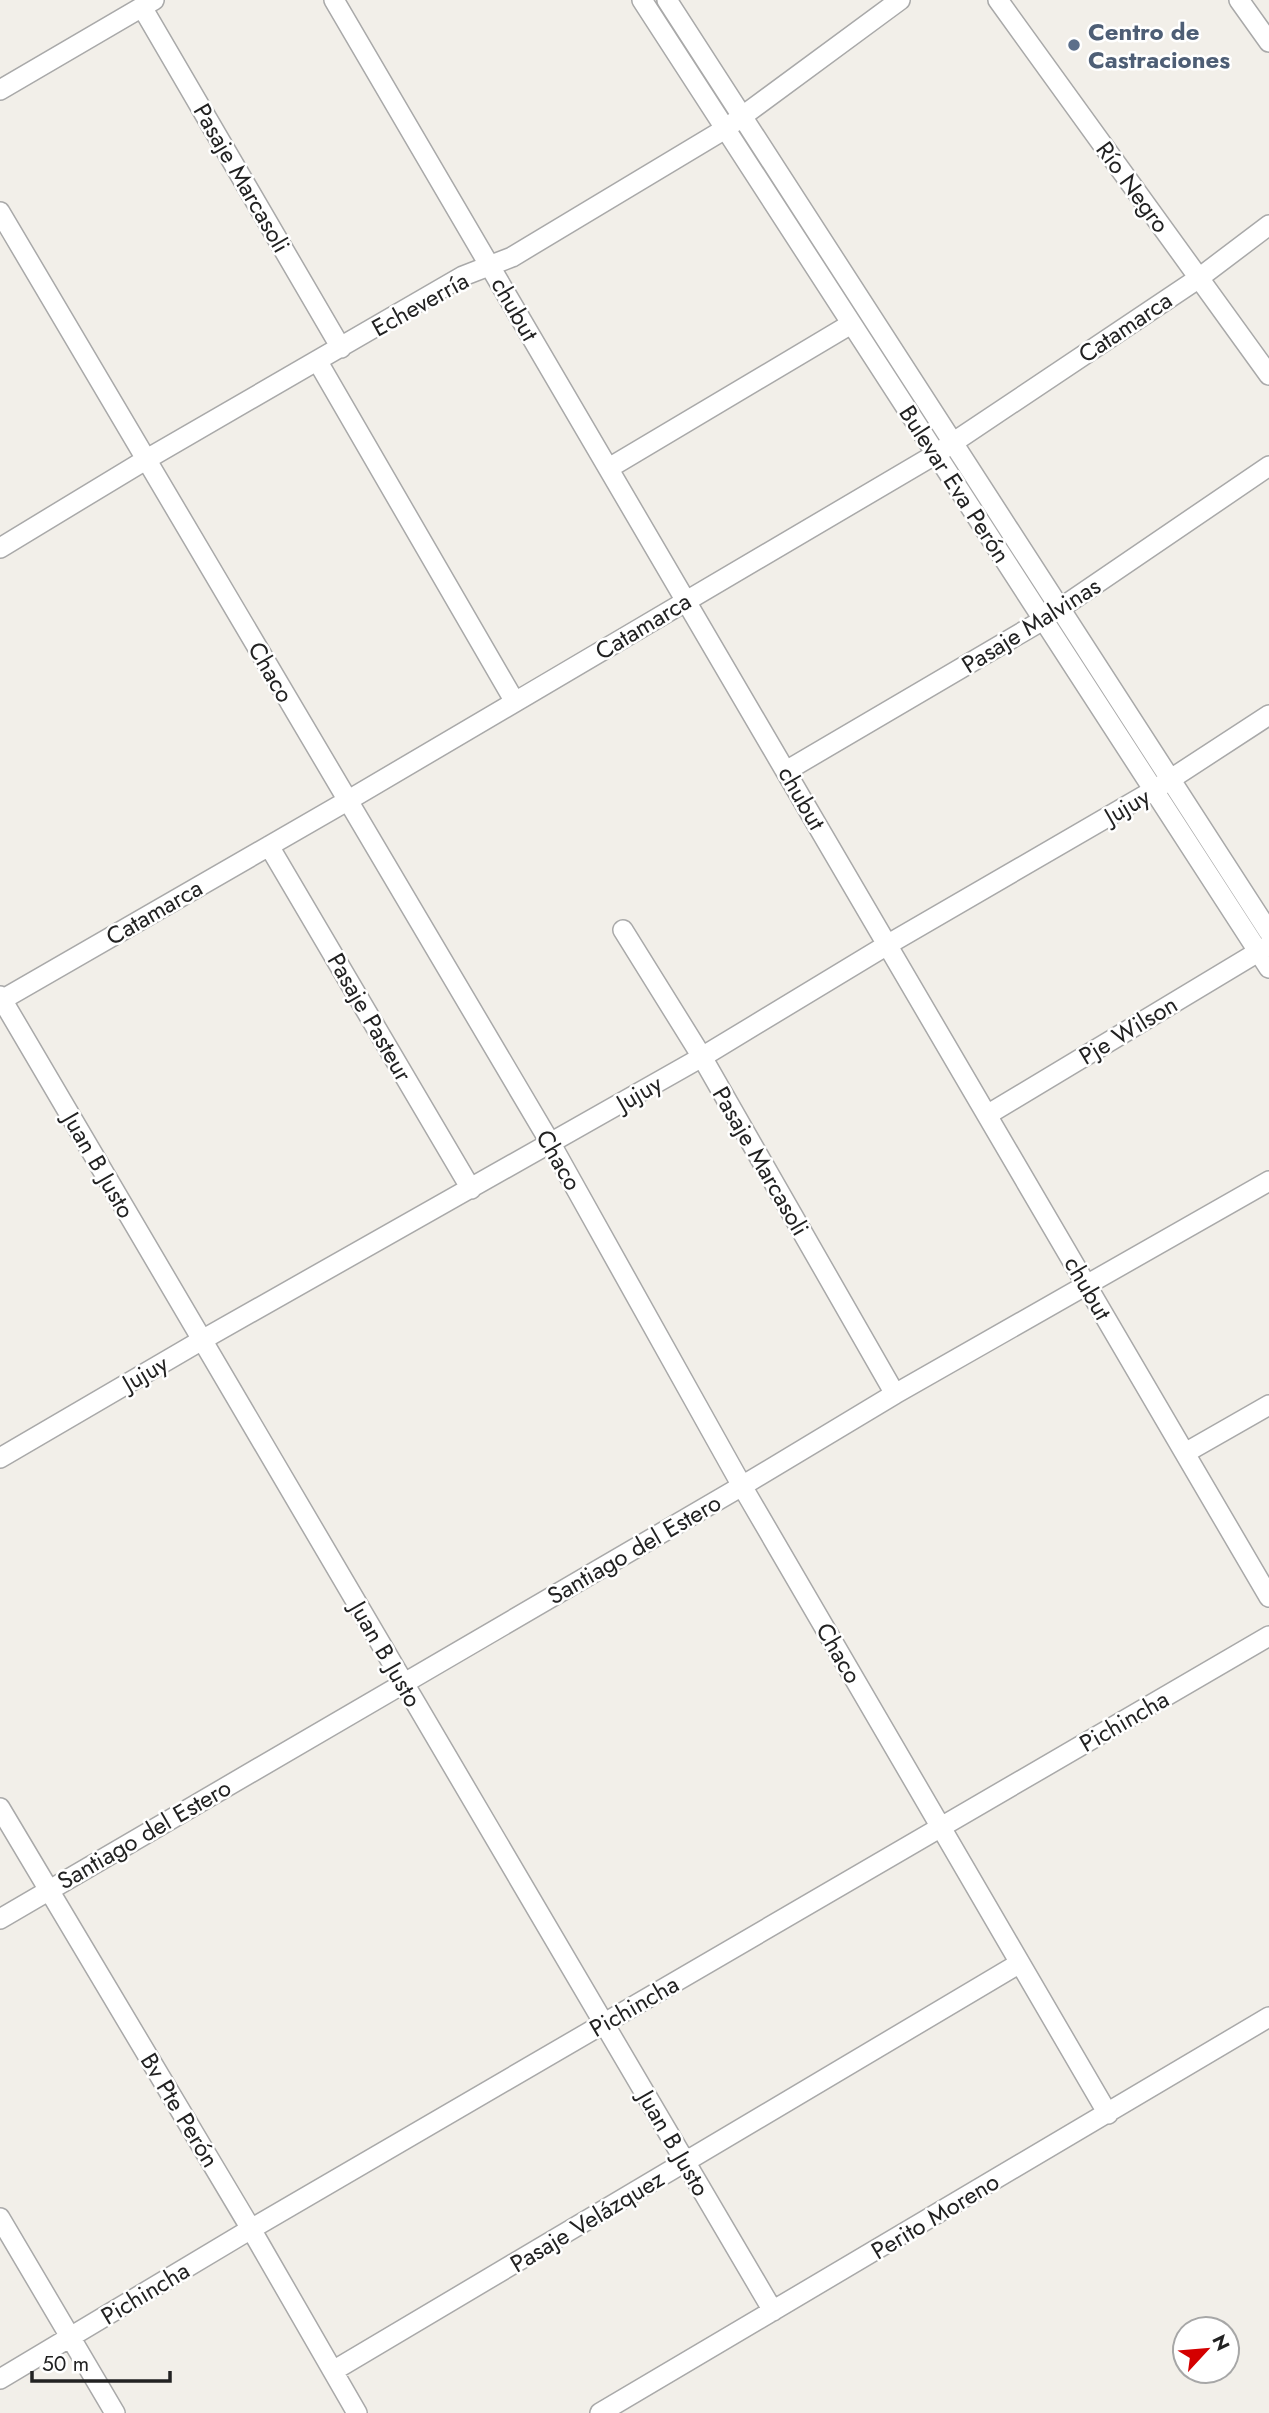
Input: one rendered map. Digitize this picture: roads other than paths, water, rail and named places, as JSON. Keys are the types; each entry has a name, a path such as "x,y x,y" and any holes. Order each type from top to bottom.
{"street":[{"name":"chubut","path":"334,0 1269,1597"},
{"name":"Bulevar Eva Perón","path":"642,0 936,454 1052,615"},
{"name":"Bulevar Eva Perón","path":"667,0 952,443 1052,615 1162,785 1265,955"},
{"name":"Echeverría","path":"0,548 147,459 463,276 512,257 725,129 900,0"},
{"name":"Río Negro","path":"998,0 1269,375"},
{"path":"1239,0 1269,43"},
{"path":"0,89 148,4"},
{"name":"Pasaje Marcasoli","path":"148,4 341,348"},
{"name":"Chaco","path":"0,212 551,1144 742,1486 1108,2114"},
{"name":"Catamarca","path":"1,999 347,801 936,454 1199,278 1269,225"},
{"path":"609,468 851,324"},
{"path":"318,362 515,702"},
{"name":"Pasaje Malvinas","path":"786,771 1052,615 1269,466"},
{"name":"Jujuy","path":"0,1458 202,1340 702,1057 887,945 1162,785 1269,715"},
{"name":"Bulevar Eva Perón","path":"1162,785 1269,932"},
{"name":"Pasaje Pasteur","path":"269,846 471,1189"},
{"name":"Pasaje Marcasoli","path":"623,930 702,1057 895,1394"},
{"name":"Pje Wilson","path":"987,1115 1265,955"},
{"name":"Juan B Justo","path":"1,999 773,2311"},
{"name":"Santiago del Estero","path":"0,1919 895,1394 1269,1181"},
{"path":"1185,1453 1269,1405"},
{"name":"Pichincha","path":"0,2379 251,2229 1269,1636"},
{"name":"Bv Pte Perón","path":"0,1808 251,2229 357,2413"},
{"name":"Pasaje Velázquez","path":"333,2371 1020,1963"},
{"name":"Perito Moreno","path":"600,2413 1269,2017"},
{"path":"0,2218 115,2413"}],"place":[{"name":"Centro de Castraciones","path":"1074,45"}]}
